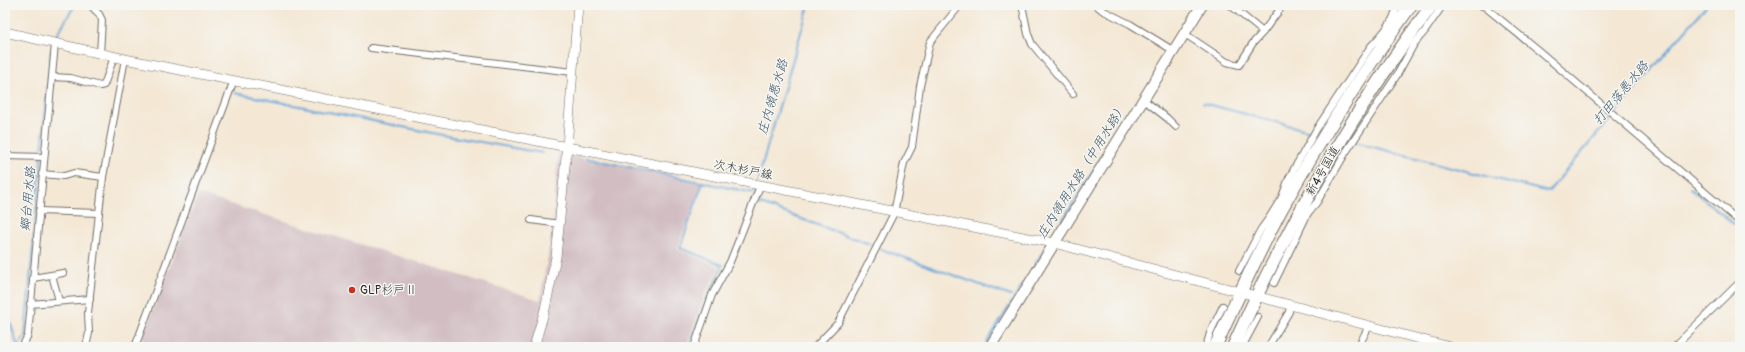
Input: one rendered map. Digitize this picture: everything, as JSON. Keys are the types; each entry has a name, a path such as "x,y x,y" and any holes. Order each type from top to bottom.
{"highway":[{"name":"新4号国道","path":"1215,347 1278,209 1334,122 1388,31 1411,5"},
{"name":"新4号国道","path":"1239,344 1256,297 1358,114 1410,41 1432,5"}],"main road":[{"path":"990,347 1202,5"}],"street":[{"path":"90,5 99,14 102,20 100,54"},
{"path":"534,347 545,309 556,257 567,147 578,5"},
{"path":"815,347 838,323 894,213 904,162 912,147 920,86 930,42 960,5"},
{"path":"1022,5 1028,34 1032,44 1073,94"},
{"path":"1096,5 1102,10 1130,24 1174,51"},
{"path":"1230,5 1263,32"},
{"path":"1185,34 1228,62 1239,65 1253,42 1263,32 1283,5"},
{"path":"1388,31 1399,5"},
{"path":"1410,41 1425,31 1443,5"},
{"path":"1480,5 1485,7 1539,50 1740,222"},
{"name":"次木杉戸線","path":"5,32 114,57 894,213 1054,243 1450,347"},
{"path":"22,347 28,335 42,174 42,157 55,44"},
{"path":"372,48 573,72"},
{"path":"52,77 71,78 102,86 105,83 114,57"},
{"path":"86,347 89,333 88,313 103,177 125,59"},
{"path":"135,347 234,80"},
{"path":"1144,100 1176,127"},
{"path":"5,156 42,157"},
{"path":"42,174 64,176 74,173 103,177"},
{"path":"694,347 712,296 730,262 760,186"},
{"path":"1239,271 1261,229 1278,209"},
{"path":"39,211 99,213"},
{"path":"1274,283 1301,218"},
{"path":"531,220 560,224"},
{"path":"33,278 63,273"},
{"path":"52,275 59,301"},
{"path":"1674,347 1740,282"},
{"path":"30,304 90,299"},
{"path":"1206,347 1210,333 1222,306"},
{"path":"1268,347 1289,312 1290,306"},
{"path":"1239,344 1258,316"},
{"path":"1358,347 1369,326"}],"shaded area":[{"path":"558,153 702,183 677,249 720,267 706,292 686,347 139,347 198,194 540,300 553,228"}],"waterway":[{"name":"郷台用水路","path":"54,39 75,5"},
{"name":"庄内領悪水路","path":"757,182 809,5"},
{"name":"庄内領用水路（中用水路）","path":"1171,45 1196,5"},
{"name":"打田落悪水路","path":"1346,140 1548,192 1707,5"},
{"name":"郷台用水路","path":"18,346 25,336 51,51"},
{"path":"235,93 442,135 542,153"},
{"path":"1203,103 1314,132"},
{"name":"庄内領用水路（中用水路）","path":"1051,239 1111,142"},
{"path":"586,158 754,193 756,187"},
{"path":"688,347 709,294 723,265 680,248 703,182"},
{"path":"1690,188 1740,229"},
{"path":"758,203 875,246"},
{"name":"庄内領用水路（中用水路）","path":"1035,264 1048,244"},
{"path":"878,248 1011,296"},
{"name":"庄内領用水路（中用水路）","path":"984,347 1024,283"},
{"path":"5,306 18,347"}],"place":[{"name":"GLP杉戸Ⅱ","path":"352,290"}]}
